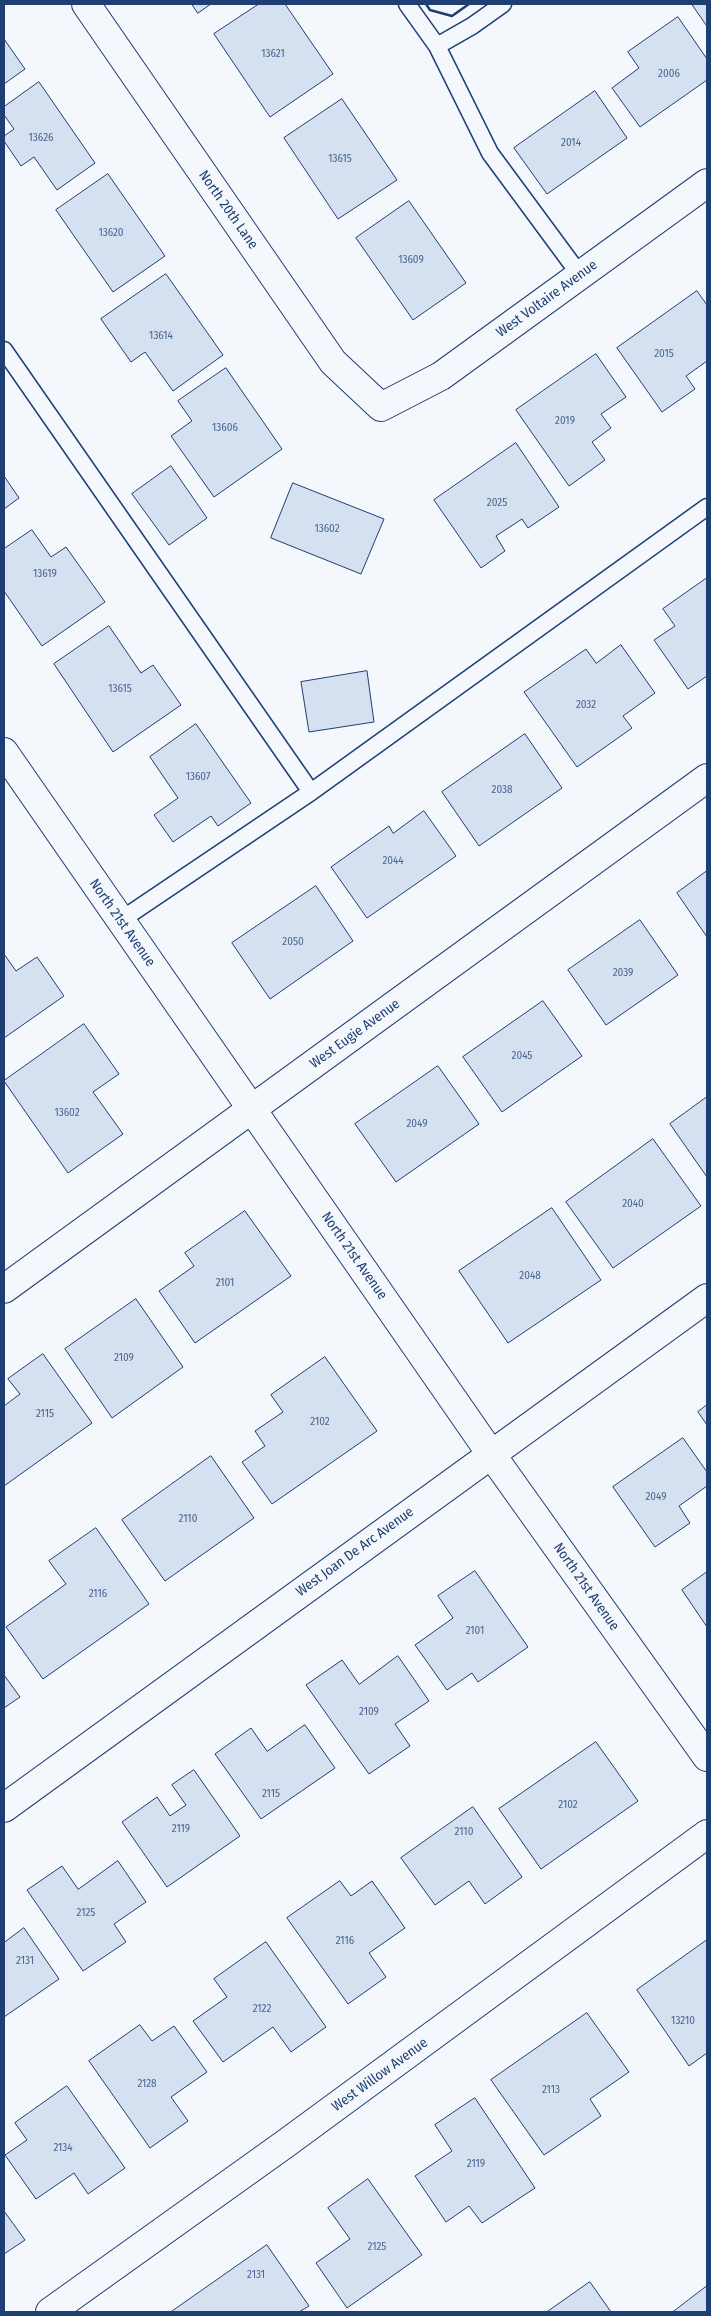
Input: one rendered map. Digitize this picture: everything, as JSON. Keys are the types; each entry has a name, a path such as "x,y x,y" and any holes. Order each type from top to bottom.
{"street":[{"name":"North 20th Lane","path":"86,4 333,362 381,407"},
{"name":"West Voltaire Avenue","path":"381,407 441,376 707,183"},
{"name":"North 21st Avenue","path":"4,752 491,1454 707,1757"},
{"name":"West Eugie Avenue","path":"4,1289 707,778"},
{"name":"West Joan De Arc Avenue","path":"4,1808 707,1298"},
{"name":"West Willow Avenue","path":"50,2312 294,2138 707,1834"}],"lane":[{"path":"407,4 438,46 490,153 580,275"},
{"path":"438,46 472,26 503,4"},
{"path":"4,350 311,792"},
{"path":"120,920 311,792 707,507"}],"building":[{"path":"192,4 211,4 198,13"},
{"path":"259,4 285,4 333,74 270,117 214,34"},
{"path":"692,4 707,4 707,26"},
{"path":"678,17 707,59 707,80 640,127 612,88 639,68 628,52"},
{"path":"4,39 25,69 4,84"},
{"path":"39,82 95,163 57,190 34,157 21,166 4,141 4,136 14,129 4,115 4,107"},
{"path":"595,91 627,138 547,194 514,148"},
{"path":"342,99 397,180 338,219 284,138"},
{"path":"108,174 165,256 113,292 56,210"},
{"path":"409,201 466,283 413,320 356,238"},
{"path":"166,274 223,355 173,391 145,352 131,362 101,319"},
{"path":"697,291 707,305 707,361 686,376 695,389 662,412 617,348"},
{"path":"596,354 626,397 601,414 611,428 592,442 605,460 569,486 516,410"},
{"path":"226,368 282,449 214,497 171,436 192,421 178,401"},
{"path":"516,443 559,507 528,528 522,519 496,536 505,551 481,568 434,500"},
{"path":"171,466 207,518 169,545 132,494"},
{"path":"4,476 19,498 4,509"},
{"path":"293,483 384,519 361,574 271,538"},
{"path":"32,530 51,557 66,547 105,602 42,646 4,591 4,549"},
{"path":"707,578 707,676 688,689 654,640 675,626 663,609"},
{"path":"109,626 141,673 153,665 181,705 113,752 54,664"},
{"path":"621,645 655,693 623,716 632,728 577,767 524,692 586,649 596,663"},
{"path":"367,671 374,722 309,732 301,682"},
{"path":"196,724 251,803 218,826 211,816 173,842 154,815 178,798 150,757"},
{"path":"525,734 562,788 479,846 442,792"},
{"path":"424,811 456,856 367,918 331,867 389,826 393,833"},
{"path":"707,871 707,937 677,893"},
{"path":"316,886 353,941 270,999 232,943"},
{"path":"640,920 678,975 606,1025 568,970"},
{"path":"4,954 16,971 37,957 64,996 4,1038"},
{"path":"543,1001 582,1056 502,1112 463,1057"},
{"path":"84,1024 119,1074 93,1092 123,1134 68,1173 4,1081"},
{"path":"438,1066 479,1124 396,1182 355,1124"},
{"path":"707,1097 707,1177 670,1124"},
{"path":"653,1139 701,1206 613,1268 566,1202"},
{"path":"552,1208 601,1280 508,1343 459,1271"},
{"path":"245,1211 291,1276 195,1343 159,1291 194,1266 185,1253"},
{"path":"136,1299 183,1367 112,1418 65,1349"},
{"path":"43,1354 92,1423 4,1486 4,1406 20,1394 8,1379"},
{"path":"325,1357 377,1431 272,1504 242,1462 265,1446 255,1431 283,1412 271,1395"},
{"path":"707,1405 707,1425 698,1412"},
{"path":"683,1438 707,1472 707,1486 679,1506 690,1523 655,1547 613,1487"},
{"path":"211,1456 254,1518 165,1581 122,1520"},
{"path":"96,1528 149,1604 43,1679 6,1627 66,1584 49,1561"},
{"path":"475,1571 528,1647 478,1682 472,1673 447,1690 415,1645 453,1618 438,1596"},
{"path":"707,1572 707,1627 682,1590"},
{"path":"398,1656 429,1701 395,1724 410,1746 369,1774 306,1685 342,1660 359,1684"},
{"path":"4,1675 20,1697 4,1708"},
{"path":"305,1725 335,1768 261,1819 215,1754 251,1728 267,1751"},
{"path":"596,1742 638,1801 541,1869 499,1809"},
{"path":"194,1770 240,1836 167,1887 122,1822 157,1797 170,1816 186,1805 172,1785"},
{"path":"473,1807 522,1877 485,1904 469,1881 435,1905 401,1858"},
{"path":"118,1861 146,1902 114,1924 126,1942 83,1971 27,1890 62,1866 78,1889"},
{"path":"340,1881 351,1896 372,1881 405,1928 369,1953 386,1977 348,2004 287,1918"},
{"path":"24,1928 59,1979 4,2017 4,1943"},
{"path":"707,1940 707,2053 689,2066 637,1990"},
{"path":"266,1942 326,2027 291,2052 273,2027 223,2062 193,2021 227,1997 214,1979"},
{"path":"587,2013 629,2072 590,2099 601,2116 544,2155 491,2080"},
{"path":"140,2025 152,2041 174,2026 207,2072 171,2097 188,2121 150,2148 89,2061"},
{"path":"67,2086 125,2168 88,2194 74,2173 36,2199 5,2155 27,2140 15,2123"},
{"path":"475,2098 535,2188 482,2223 469,2206 446,2222 415,2176 452,2151 435,2125"},
{"path":"368,2179 422,2255 347,2308 316,2263 350,2239 328,2208"},
{"path":"4,2211 25,2240 4,2254"},
{"path":"267,2245 309,2306 299,2312 171,2312"},
{"path":"590,2282 611,2312 547,2312"},
{"path":"707,2286 707,2312 673,2312"}],"wall":[{"path":"426,4 430,10 452,16 469,4"}]}
